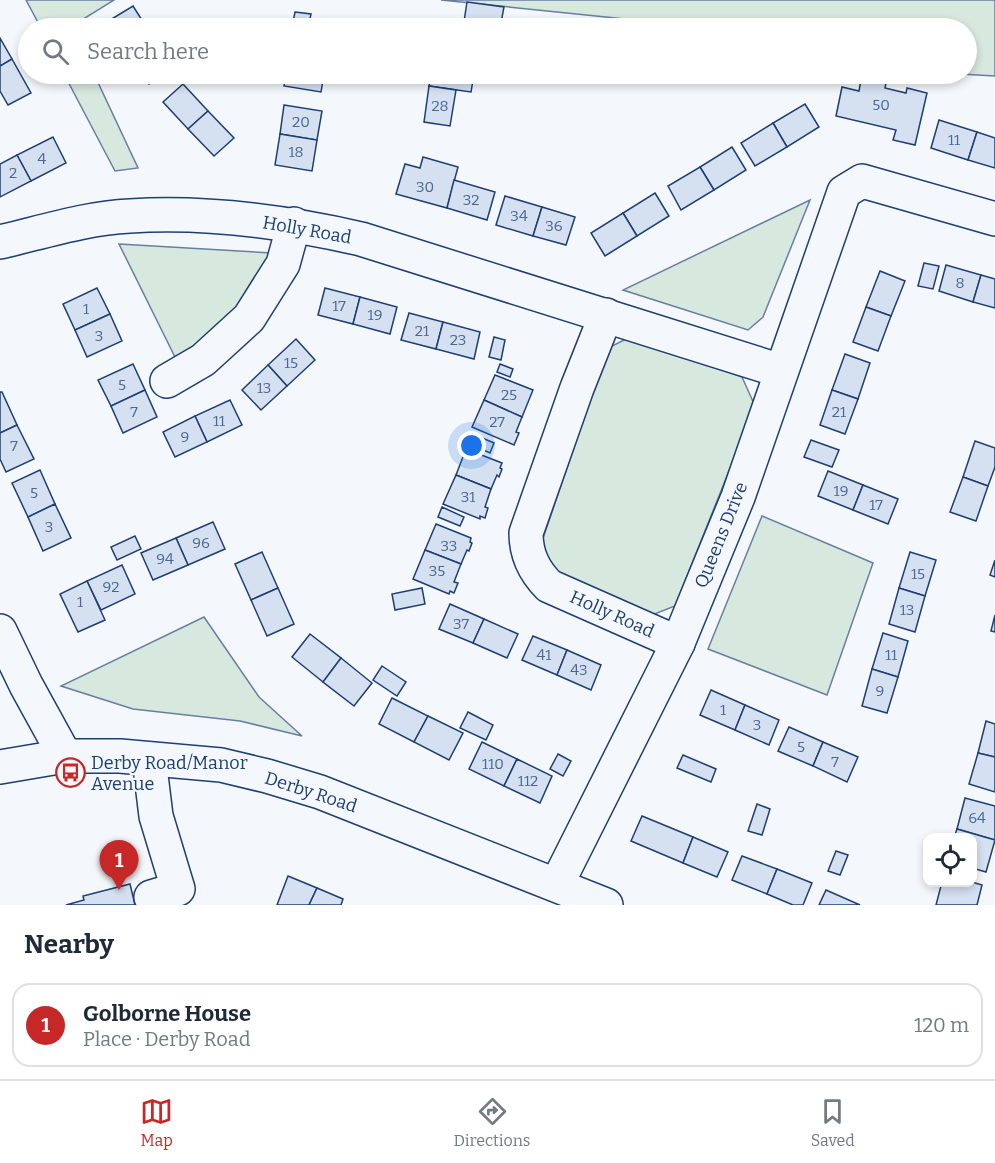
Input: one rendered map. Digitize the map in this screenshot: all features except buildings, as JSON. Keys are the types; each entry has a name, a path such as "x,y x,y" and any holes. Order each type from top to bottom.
{"street":[{"name":"Queens Drive","path":"557,884 678,643 738,497 844,192 862,181 995,219"},
{"name":"Holly Road","path":"0,242 89,221 130,216 198,217 294,224 362,239 781,371"},
{"path":"167,381 203,360 249,318 284,264 294,224"},
{"name":"Holly Road","path":"606,315 577,388 526,533 526,546 537,574 549,586 678,643"},
{"path":"0,631 26,685 65,756"},
{"name":"Derby Road","path":"0,767 65,756 120,756 221,765 309,789 606,905"},
{"path":"149,759 156,816 178,889 151,897"}],"shaded area":[{"path":"26,0 114,0 85,18 36,18"},
{"path":"441,0 995,0 995,76 977,75 977,18 616,18"},
{"path":"69,84 99,84 138,168 115,171"},
{"path":"810,200 763,317 748,330 623,290"},
{"path":"119,244 272,253 245,305 177,361"},
{"path":"632,336 742,377 755,406 675,606 647,617 552,575 540,547 608,348"},
{"path":"762,516 873,563 827,695 708,649"},
{"path":"204,617 259,697 302,736 240,721 133,709 61,686"}],"place":[{"name":"Derby Road/Manor Avenue","path":"70,773"},
{"name":"Golborne House","path":"119,890"}]}
